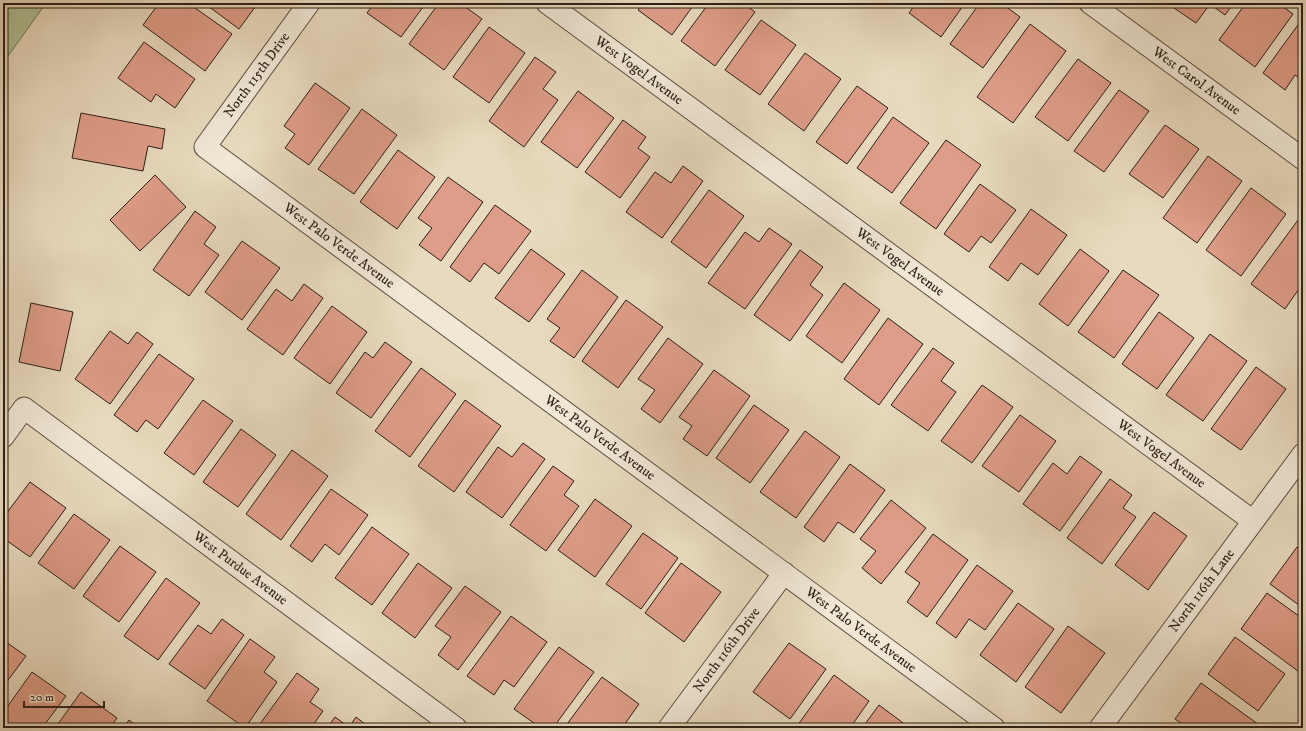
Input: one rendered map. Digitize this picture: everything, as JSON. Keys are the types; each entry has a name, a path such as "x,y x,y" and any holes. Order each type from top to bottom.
{"street":[{"name":"North 115th Drive","path":"206,147 309,3"},
{"name":"West Vogel Avenue","path":"547,3 1253,521"},
{"name":"West Carol Avenue","path":"1090,3 1303,159"},
{"name":"West Palo Verde Avenue","path":"206,147 994,728"},
{"name":"West Purdue Avenue","path":"3,437 24,408 456,728"},
{"name":"North 116th Lane","path":"1100,728 1303,454"},
{"name":"North 116th Drive","path":"669,728 784,573"}],"green space":[{"path":"3,3 46,3 3,63"}],"building":[{"path":"159,3 188,3 232,34 205,71 143,25"},
{"path":"204,3 258,3 239,29"},
{"path":"374,3 426,3 401,37 367,13"},
{"path":"439,3 460,3 482,19 444,70 409,44"},
{"path":"643,3 695,3 672,35 638,10"},
{"path":"709,3 743,3 755,12 715,66 681,41"},
{"path":"916,3 965,3 941,37 909,13"},
{"path":"980,3 1001,3 1020,17 983,68 950,44"},
{"path":"1178,3 1234,3 1225,15 1210,4 1196,23 1174,8"},
{"path":"1246,3 1278,3 1293,14 1255,67 1219,40"},
{"path":"1303,18 1303,81 1295,75 1285,90 1263,73"},
{"path":"761,20 796,45 760,95 725,70"},
{"path":"1030,24 1066,51 1013,123 977,97"},
{"path":"489,27 525,53 489,103 453,77"},
{"path":"144,42 195,79 175,108 156,94 151,102 118,78"},
{"path":"805,53 841,79 804,131 768,104"},
{"path":"535,57 556,72 543,89 558,100 524,147 489,121"},
{"path":"1078,59 1111,83 1068,141 1035,117"},
{"path":"315,83 350,108 309,165 285,148 295,134 284,126"},
{"path":"857,86 888,108 847,164 816,142"},
{"path":"1119,90 1149,111 1104,172 1074,151"},
{"path":"578,91 614,118 577,168 541,142"},
{"path":"362,109 397,135 354,194 318,169"},
{"path":"81,113 165,129 162,149 148,146 143,171 72,158"},
{"path":"893,117 929,143 892,193 857,168"},
{"path":"623,120 646,137 638,148 650,157 620,198 585,172"},
{"path":"1165,125 1199,149 1163,198 1129,174"},
{"path":"946,140 981,165 936,229 900,203"},
{"path":"398,150 435,177 397,229 360,202"},
{"path":"1208,156 1242,181 1197,243 1163,218"},
{"path":"683,166 703,181 662,238 626,212 655,172 671,183"},
{"path":"155,175 186,207 140,251 110,220"},
{"path":"448,177 483,202 441,261 419,245 432,228 418,218"},
{"path":"980,184 1016,210 991,243 981,236 969,252 944,234"},
{"path":"1251,188 1286,214 1241,276 1206,250"},
{"path":"709,190 744,216 706,268 671,242"},
{"path":"495,205 531,231 499,274 484,263 470,282 450,267"},
{"path":"1031,209 1067,235 1038,275 1021,263 1008,281 989,267"},
{"path":"195,211 216,227 204,244 219,255 189,296 153,270"},
{"path":"1298,220 1303,224 1303,283 1285,309 1251,284"},
{"path":"769,228 792,244 745,309 708,283 745,232 759,242"},
{"path":"242,241 280,268 242,320 205,292"},
{"path":"531,249 565,274 529,322 495,298"},
{"path":"1080,249 1109,271 1068,326 1039,304"},
{"path":"800,250 823,267 810,285 823,295 790,341 754,315"},
{"path":"582,270 618,297 574,358 550,341 560,328 547,319"},
{"path":"1123,270 1159,295 1114,358 1078,332"},
{"path":"844,283 880,310 842,363 806,336"},
{"path":"304,284 323,298 283,355 247,329 276,289 292,301"},
{"path":"626,300 663,327 618,388 582,361"},
{"path":"31,303 73,312 60,371 19,362"},
{"path":"332,306 367,332 330,384 294,358"},
{"path":"1159,312 1194,338 1157,389 1122,364"},
{"path":"888,318 923,344 879,405 844,379"},
{"path":"110,331 128,344 137,332 153,344 110,404 75,379"},
{"path":"1210,334 1247,361 1203,421 1166,395"},
{"path":"668,338 703,364 660,423 641,409 655,390 638,379"},
{"path":"385,342 412,362 371,418 336,393 365,352 373,358"},
{"path":"933,348 954,363 941,381 956,392 928,431 891,405"},
{"path":"159,354 194,379 158,429 146,420 137,432 114,415"},
{"path":"1256,367 1286,389 1241,450 1211,429"},
{"path":"421,368 456,394 410,457 375,431"},
{"path":"714,370 750,396 707,456 683,439 692,426 679,417"},
{"path":"982,385 1013,407 972,463 941,441"},
{"path":"203,400 233,421 194,475 164,453"},
{"path":"465,400 501,426 454,492 418,466"},
{"path":"754,405 789,430 750,483 716,458"},
{"path":"1020,415 1056,441 1019,492 982,466"},
{"path":"241,429 276,455 238,507 203,482"},
{"path":"805,431 840,457 796,518 760,492"},
{"path":"523,443 545,459 502,518 466,492 498,447 512,457"},
{"path":"292,450 328,476 281,540 246,514"},
{"path":"1080,456 1102,472 1060,531 1023,504 1053,463 1067,474"},
{"path":"850,464 885,490 854,533 838,522 824,542 804,527"},
{"path":"553,466 574,481 564,495 579,506 546,551 510,525"},
{"path":"1110,479 1132,495 1123,508 1136,517 1102,564 1067,538"},
{"path":"30,482 66,508 30,557 3,538 3,518"},
{"path":"331,489 368,515 339,555 325,544 312,562 290,546"},
{"path":"595,499 632,526 595,577 558,550"},
{"path":"891,500 926,528 881,584 862,568 876,551 860,539"},
{"path":"1154,512 1187,536 1148,590 1115,565"},
{"path":"74,514 110,540 74,589 38,563"},
{"path":"372,527 409,554 372,605 335,578"},
{"path":"643,533 678,558 641,609 606,584"},
{"path":"933,534 968,560 927,617 907,602 920,583 905,572"},
{"path":"120,546 156,572 119,622 83,596"},
{"path":"1297,547 1303,552 1303,608 1270,584"},
{"path":"418,563 452,588 415,638 382,613"},
{"path":"681,563 721,592 684,642 645,613"},
{"path":"977,565 1013,591 985,630 969,619 956,638 936,623"},
{"path":"166,578 200,603 158,660 124,636"},
{"path":"465,586 501,612 458,670 438,655 451,637 435,626"},
{"path":"1267,593 1303,619 1302,674 1241,629"},
{"path":"1018,603 1054,629 1016,682 980,655"},
{"path":"511,616 547,642 514,687 504,680 494,695 467,676"},
{"path":"222,619 244,635 205,689 169,664 198,625 211,634"},
{"path":"1068,626 1105,653 1061,713 1025,687"},
{"path":"1235,637 1285,674 1258,711 1208,674"},
{"path":"250,639 275,657 264,672 277,682 245,728 207,701"},
{"path":"3,640 26,656 3,687"},
{"path":"789,643 826,669 790,719 753,692"},
{"path":"559,647 594,672 553,728 541,728 514,709"},
{"path":"32,672 66,696 42,728 3,728 3,713"},
{"path":"297,673 319,689 310,702 323,711 311,728 257,728"},
{"path":"834,675 869,701 850,728 800,728 797,726"},
{"path":"602,677 639,704 622,728 564,728"},
{"path":"1201,683 1262,727 1188,728 1175,719"},
{"path":"81,692 117,718 110,728 55,728"},
{"path":"879,705 910,728 862,728"},
{"path":"335,717 349,727 356,717 370,728 327,728"},
{"path":"129,720 139,728 123,728"}]}
